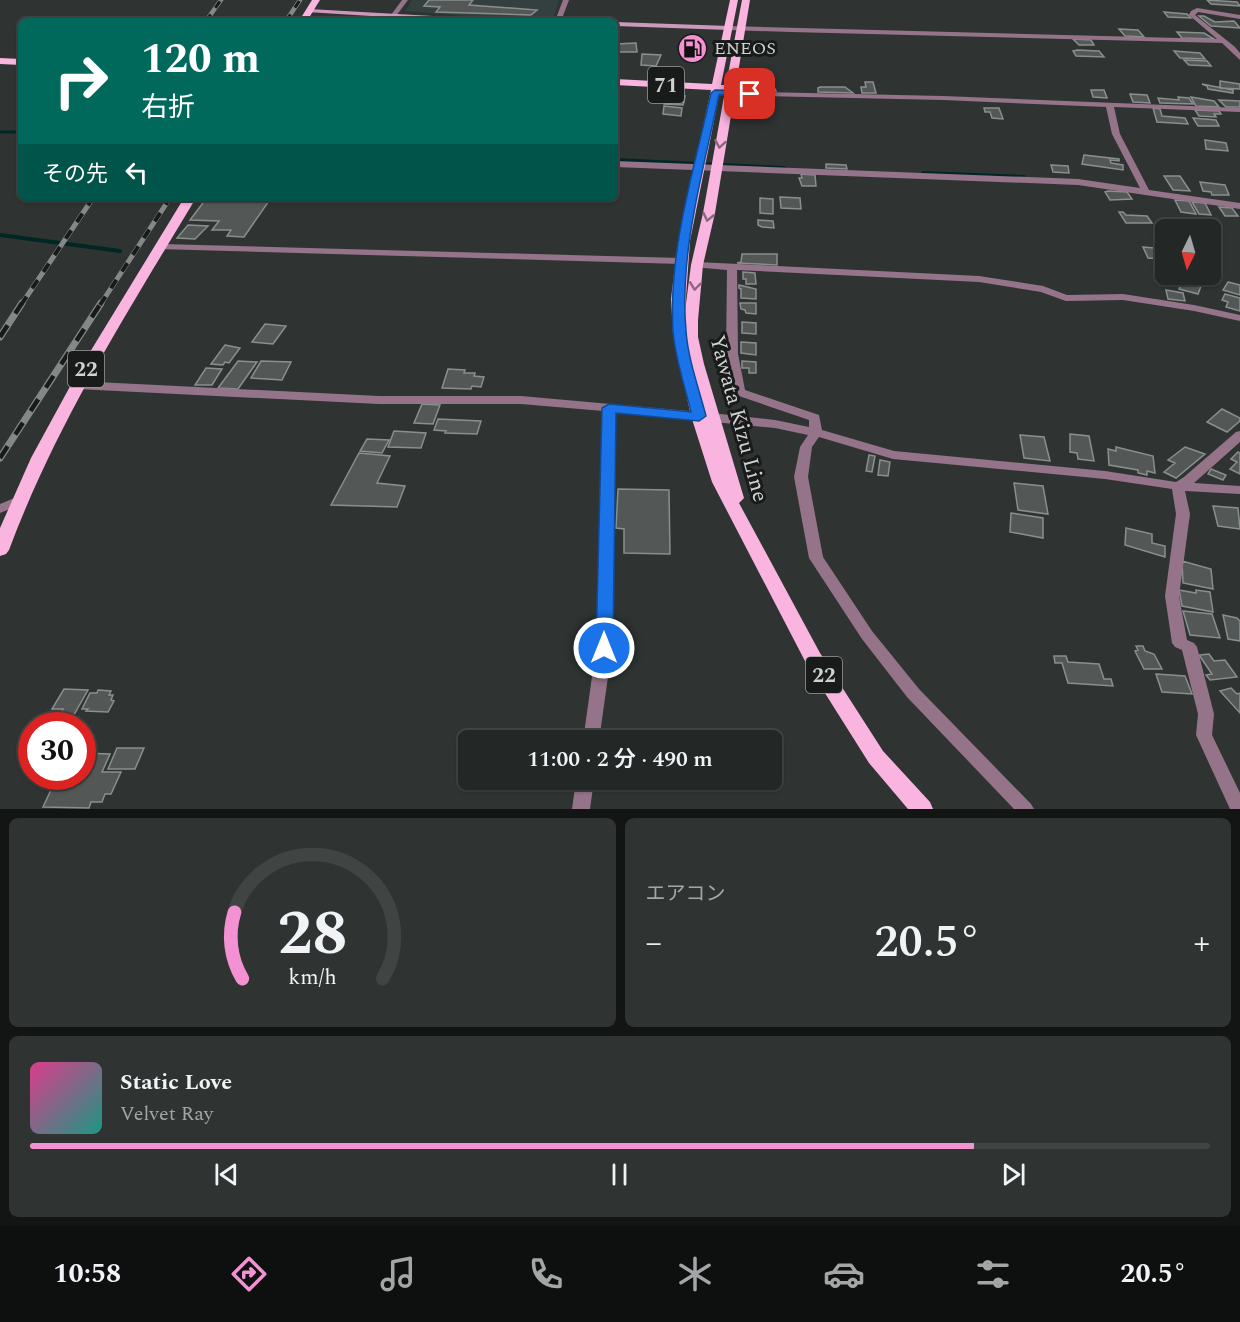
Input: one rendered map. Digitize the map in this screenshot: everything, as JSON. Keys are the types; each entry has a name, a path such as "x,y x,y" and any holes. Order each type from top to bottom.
{"main road":[{"path":"305,18 316,0"},
{"name":"Yawata Kizu Line","path":"705,417 680,334 678,299 681,261 734,0"},
{"name":"Yawata Kizu Line","path":"746,0 698,265 691,320 705,417 720,482 813,658 876,757 922,809"},
{"path":"0,61 18,62"},
{"name":"71","path":"618,82 730,90"},
{"name":"22","path":"0,550 17,501 77,385 188,201"}],"street":[{"path":"394,15 405,0"},
{"path":"559,18 566,0"},
{"path":"1194,0 1199,7 1197,10"},
{"path":"1240,17 1197,10 1192,12 1192,15 1233,48 1240,58"},
{"path":"309,11 440,18"},
{"path":"618,24 1222,41"},
{"path":"730,90 1240,110"},
{"path":"1109,104 1116,134 1146,192"},
{"path":"618,164 1070,182 1240,206"},
{"path":"161,247 681,261"},
{"path":"698,265 979,279 1044,289 1066,298 1123,297 1240,318"},
{"path":"732,267 732,354 740,392 815,418 816,433 806,447 801,477 816,558 867,635 913,693 1025,809"},
{"path":"77,385 379,400 521,400 775,424 893,455 1105,475 1178,486 1240,490"},
{"path":"593,730 604,648 609,408"},
{"path":"1178,486 1189,480 1240,435"},
{"path":"1178,486 1183,514 1172,596 1180,643 1188,647 1200,683 1206,714 1204,735 1239,809"},
{"path":"0,508 17,501"},
{"path":"581,809 584,790"}],"shaded area":[{"path":"412,0 559,0 554,18 492,18 405,11"}],"building":[{"path":"429,0 473,0 469,5 537,10 531,15 436,12 440,7 424,6"},
{"path":"1207,0 1237,2 1240,6 1211,4"},
{"path":"1164,12 1187,14 1191,18 1168,17"},
{"path":"1199,16 1215,22 1234,21 1240,28 1211,26"},
{"path":"1119,29 1138,30 1144,37 1125,36"},
{"path":"1177,32 1204,33 1214,39 1182,38"},
{"path":"1073,39 1091,40 1094,45 1079,45"},
{"path":"636,43 637,52 618,52 618,44"},
{"path":"1073,51 1099,51 1104,57 1076,56"},
{"path":"1174,51 1200,53 1205,59 1180,58"},
{"path":"642,54 661,55 656,66 641,65"},
{"path":"1184,60 1207,61 1211,66 1189,65"},
{"path":"749,70 771,72 772,77 749,77"},
{"path":"1220,81 1240,84 1240,89 1220,88"},
{"path":"865,82 873,82 876,93 862,93 861,87 866,87"},
{"path":"1202,84 1233,90 1233,93 1208,89"},
{"path":"752,85 773,85 776,91 751,90"},
{"path":"820,87 845,87 853,93 818,92"},
{"path":"1091,90 1104,90 1107,98 1093,97"},
{"path":"1130,94 1147,95 1150,103 1133,102"},
{"path":"666,96 685,96 684,101 678,101 684,102 683,105 664,104"},
{"path":"1178,97 1189,98 1193,104 1160,103 1158,98 1179,100"},
{"path":"1191,97 1214,101 1219,107 1196,106"},
{"path":"1219,100 1240,101 1240,107 1226,107"},
{"path":"664,106 682,108 681,116 663,114"},
{"path":"984,108 999,108 1003,119 992,118 990,112 985,112"},
{"path":"1153,108 1160,109 1162,116 1185,118 1188,124 1157,122"},
{"path":"1195,110 1219,111 1221,114 1214,114 1216,117 1199,116"},
{"path":"1193,118 1216,120 1219,126 1198,126"},
{"path":"1205,140 1226,143 1228,151 1206,149"},
{"path":"1084,155 1119,159 1119,161 1110,160 1111,163 1123,165 1123,170 1082,164"},
{"path":"826,164 846,165 847,169 826,168"},
{"path":"1051,165 1068,166 1069,173 1053,172"},
{"path":"801,174 815,175 816,186 802,186 799,178 802,178"},
{"path":"1164,176 1180,176 1190,191 1173,190"},
{"path":"1200,182 1225,185 1229,195 1212,195 1211,192 1203,191"},
{"path":"1105,192 1127,192 1132,199 1110,200"},
{"path":"780,197 800,198 801,209 781,208"},
{"path":"760,198 773,199 773,214 760,213"},
{"path":"1175,200 1189,201 1196,214 1181,212"},
{"path":"204,201 269,201 244,237 227,236 231,230 212,230 219,221 190,220"},
{"path":"1192,202 1205,203 1211,215 1199,214"},
{"path":"1219,207 1232,208 1238,216 1225,216"},
{"path":"1119,212 1126,215 1147,216 1152,223 1126,223"},
{"path":"758,220 773,221 774,228 758,225"},
{"path":"188,225 208,226 195,239 177,238"},
{"path":"1143,247 1155,248 1155,258 1148,258"},
{"path":"742,254 777,254 777,265 737,263 741,262"},
{"path":"743,272 755,273 756,284 746,284"},
{"path":"1228,282 1240,285 1240,295 1223,290"},
{"path":"739,285 756,289 756,299 741,298"},
{"path":"1181,285 1201,285 1198,294 1179,289"},
{"path":"1166,290 1183,293 1185,301 1168,299"},
{"path":"1225,294 1240,298 1240,311 1226,307 1228,302 1222,300"},
{"path":"740,303 756,303 756,314 746,313 741,309"},
{"path":"742,322 756,323 756,334 742,333"},
{"path":"265,324 286,326 273,344 252,342"},
{"path":"741,342 756,343 756,355 741,353"},
{"path":"225,345 240,348 229,363 211,364"},
{"path":"238,361 257,362 238,389 218,388"},
{"path":"261,361 291,362 282,380 251,378"},
{"path":"742,361 756,362 756,373 749,373 749,368 742,368"},
{"path":"206,368 222,369 212,385 195,385"},
{"path":"448,369 465,370 464,373 475,373 474,376 484,377 481,387 442,388"},
{"path":"422,404 440,405 433,424 414,423"},
{"path":"1222,409 1240,418 1240,421 1227,432 1207,422"},
{"path":"438,419 481,421 477,434 445,433 446,431 434,430"},
{"path":"394,431 426,433 421,448 388,447"},
{"path":"1070,434 1089,436 1094,461 1078,459 1077,453 1070,452"},
{"path":"1020,435 1044,437 1050,461 1024,458"},
{"path":"367,439 389,440 382,453 360,451"},
{"path":"1116,447 1153,456 1155,473 1147,471 1147,475 1138,473 1138,470 1109,465 1108,449 1116,451"},
{"path":"1185,447 1205,454 1176,478 1164,472 1175,463 1168,460"},
{"path":"1238,452 1240,453 1240,474 1230,469 1237,462 1231,459"},
{"path":"359,453 390,456 377,483 405,486 397,507 331,505"},
{"path":"869,455 875,456 872,472 866,471"},
{"path":"880,460 890,462 888,476 878,475"},
{"path":"1211,469 1226,475 1223,480 1208,474"},
{"path":"1014,483 1043,486 1048,514 1018,510"},
{"path":"618,489 669,490 670,554 624,553 624,529 616,528"},
{"path":"1213,506 1238,508 1240,529 1218,526"},
{"path":"1011,513 1043,518 1043,538 1010,532"},
{"path":"1126,528 1152,534 1152,543 1165,546 1165,557 1125,545"},
{"path":"1182,561 1211,569 1213,589 1183,583"},
{"path":"1179,590 1196,593 1196,590 1210,592 1213,612 1182,606"},
{"path":"1183,611 1212,614 1220,638 1190,635"},
{"path":"1223,615 1237,618 1240,621 1240,641 1228,639"},
{"path":"1136,646 1143,646 1145,651 1154,654 1162,669 1144,669 1135,651 1138,650"},
{"path":"1209,654 1214,661 1225,660 1237,677 1210,680 1206,675 1212,674 1199,655"},
{"path":"1054,656 1066,656 1068,662 1099,664 1104,679 1111,679 1113,686 1068,683 1062,663 1055,663"},
{"path":"1156,674 1185,676 1192,694 1162,692"},
{"path":"1231,688 1237,694 1240,693 1240,713 1220,691"},
{"path":"64,689 88,690 76,712 52,709"},
{"path":"98,690 111,691 109,695 113,695 111,700 114,701 108,712 82,709 90,693 97,693"},
{"path":"117,748 144,748 135,769 108,769"},
{"path":"96,753 110,754 102,772 121,772 111,794 105,794 102,802 91,802 89,808 43,807 51,790 96,790"}],"waterway":[{"path":"0,132 18,132"},
{"path":"618,160 784,168"},
{"path":"923,173 1024,177"},
{"path":"0,235 120,251"}],"railway":[{"path":"208,18 221,0"},
{"path":"288,18 300,0"},
{"path":"21,305 91,201"},
{"path":"100,305 168,201"},
{"path":"0,337 22,303"},
{"path":"0,458 101,303"}],"place":[{"name":"ENEOS","path":"693,48"}],"route":[{"path":"604,648 606,455 609,408 699,416 680,334 678,299 684,241 715,93 750,94"}]}
